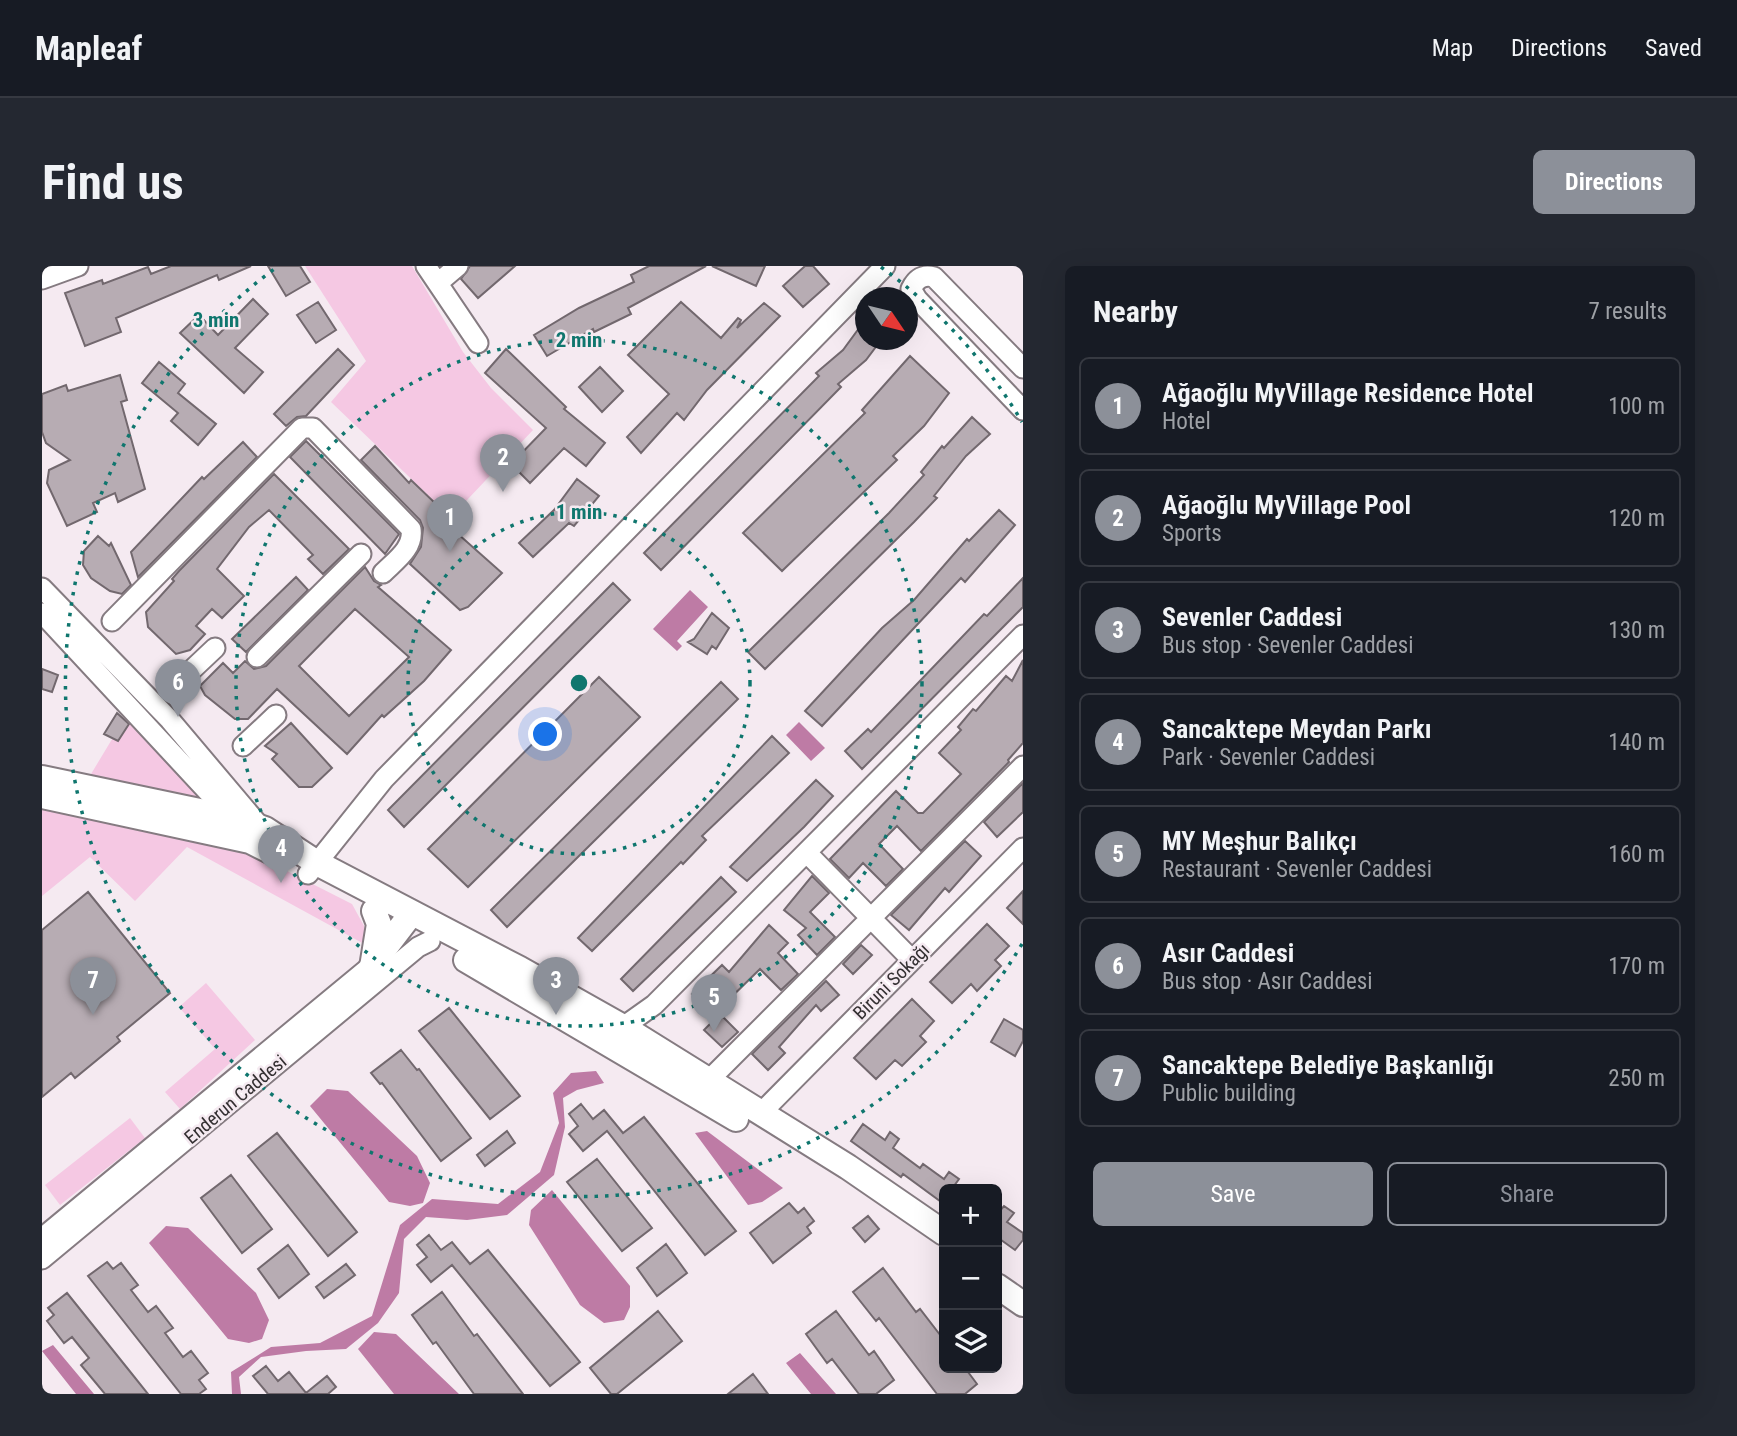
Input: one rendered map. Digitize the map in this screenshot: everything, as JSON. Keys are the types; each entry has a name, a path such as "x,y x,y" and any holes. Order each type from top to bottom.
{"main road":[{"path":"42,778 233,818 312,868 407,920 520,969 623,1027 848,1167 939,1230"},
{"path":"42,796 257,835"},
{"path":"312,868 374,911 407,920 430,942 629,1053 893,1214 940,1247"},
{"path":"372,965 379,937 379,924 374,911"},
{"path":"372,965 407,920"},
{"path":"1002,1272 1023,1286"},
{"path":"1002,1289 1023,1304"}],"street":[{"path":"42,279 78,266"},
{"path":"426,266 478,343"},
{"path":"438,283 458,266"},
{"path":"312,868 384,779 885,266"},
{"path":"1023,368 934,277 922,277 914,284 911,289 917,299 1023,410"},
{"path":"112,621 272,455 302,428 313,428 411,528 412,539 408,548 383,573"},
{"path":"257,657 361,554"},
{"path":"42,587 170,720 257,835"},
{"path":"42,612 233,818"},
{"path":"623,1027 654,1005 1023,635"},
{"path":"180,681 215,648"},
{"path":"243,746 276,715"},
{"path":"708,1081 1023,766"},
{"name":"Biruni Sokağı","path":"760,1114 1023,848"},
{"path":"807,853 912,960"},
{"name":"Enderun Caddesi","path":"42,1259 418,947 430,942"},
{"name":"Enderun Caddesi","path":"42,1238 372,965"}],"shaded area":[{"path":"305,266 412,266 463,352 491,388 533,430 451,517 331,402 366,361"},
{"path":"690,590 708,607 677,641 682,646 677,651 653,629"},
{"path":"126,716 204,798 85,784"},
{"path":"799,722 825,748 811,761 786,735"},
{"path":"42,806 207,837 283,869 352,904 364,926 366,945 187,847 135,901 90,857 42,896"},
{"path":"206,983 255,1040 180,1109 165,1092 215,1049 179,1007"},
{"path":"596,1071 604,1083 577,1090 563,1098 565,1127 554,1175 507,1215 467,1220 426,1217 404,1239 399,1293 378,1323 346,1349 261,1357 239,1377 241,1394 232,1394 231,1372 271,1347 320,1343 372,1316 400,1225 432,1199 498,1204 540,1172 559,1123 553,1093 571,1073"},
{"path":"327,1089 348,1091 417,1156 430,1183 423,1203 410,1206 389,1202 310,1106"},
{"path":"130,1118 145,1138 60,1205 45,1185"},
{"path":"707,1131 783,1188 762,1202 748,1205 695,1133"},
{"path":"552,1190 630,1286 630,1307 624,1320 604,1323 580,1305 529,1225 531,1210"},
{"path":"166,1226 188,1228 256,1293 269,1320 262,1339 249,1343 228,1339 149,1243"},
{"path":"374,1332 396,1334 459,1394 394,1394 358,1349"},
{"path":"53,1345 94,1394 76,1394 42,1351"},
{"path":"800,1353 836,1394 811,1394 786,1363"}],"building":[{"path":"171,266 251,266 219,280 217,275 116,318 121,332 85,346 65,293 102,280 103,284 148,267 151,274"},
{"path":"268,266 300,266 310,282 286,296"},
{"path":"470,266 515,266 478,298 461,279"},
{"path":"649,266 706,266 628,308 631,314 594,332 593,329 547,356 534,335 579,308 634,282 631,275"},
{"path":"712,266 765,266 756,286"},
{"path":"805,266 813,266 829,284 803,307 783,286"},
{"path":"253,299 268,314 235,348 263,372 244,393 180,333 199,315 218,335"},
{"path":"318,302 336,330 316,343 297,315"},
{"path":"681,302 721,338 738,318 741,320 737,328 764,303 780,316 707,390 684,420 677,413 641,453 627,437 669,394 628,355"},
{"path":"855,334 855,350 874,350 838,384 841,387 661,570 644,553 819,376 816,373 843,350"},
{"path":"338,349 354,365 306,416 297,417 286,426 274,414"},
{"path":"506,349 566,407 564,409 605,443 586,466 564,448 530,483 511,464 546,428 485,373"},
{"path":"910,356 949,393 924,426 893,456 897,460 782,571 743,533 865,413 862,410"},
{"path":"159,362 185,384 178,393 216,424 198,445 171,421 178,413 142,383"},
{"path":"600,367 623,391 602,412 579,387"},
{"path":"120,375 127,400 121,402 145,489 118,502 115,493 93,503 97,512 67,526 47,483 49,470 70,460 46,443 42,432 42,394 66,385 68,391"},
{"path":"972,417 990,434 966,456 934,496 937,498 765,669 748,652 889,513 924,475 921,472 942,446 944,448"},
{"path":"306,441 399,534 385,554 290,457"},
{"path":"243,442 257,457 138,577 131,552 202,477 204,479"},
{"path":"375,446 409,483 411,480 437,505 431,510 502,573 468,607 460,610 410,564 421,547 423,528 420,520 361,460"},
{"path":"274,474 349,549 323,574 308,559 313,555 269,510 249,527 217,569 244,596 222,618 212,609 196,626 205,634 190,650 176,654 148,627 146,612 174,581 172,579 179,571"},
{"path":"577,479 599,496 574,526 569,523 533,557 519,543 554,510"},
{"path":"999,510 1015,525 965,582 961,578 822,726 805,711 882,628 914,600 967,539 969,541"},
{"path":"98,536 109,546 111,543 131,585 122,594 110,591 91,578 83,565 84,551"},
{"path":"365,567 374,581 381,585 378,587 451,650 424,681 384,717 382,715 347,754 277,689 248,719 235,719 205,695 200,686 223,663 233,673 245,661 254,669 266,666","holes":["355,609 409,657 349,716 299,666"]},
{"path":"296,577 308,590 246,652 232,639"},
{"path":"1023,578 1023,607 862,769 845,751 868,729 871,732 984,614 987,616"},
{"path":"613,583 630,600 404,827 388,810"},
{"path":"712,613 729,628 716,649 712,646 707,654 688,642 694,639"},
{"path":"1023,660 1023,743 1009,762 921,851 897,826 879,844 903,869 886,886 863,863 849,878 830,859 896,791 918,813 923,813 961,774 939,753 961,730 958,727 973,709 976,711 1006,676 1012,681"},
{"path":"42,669 58,675 52,692 42,689"},
{"path":"599,677 640,717 468,887 428,849"},
{"path":"721,682 738,699 507,927 491,910"},
{"path":"117,713 129,724 118,741 104,734"},
{"path":"291,723 332,768 312,787 299,787 272,759 277,754 265,746"},
{"path":"772,736 789,753 702,836 706,840 683,864 681,862 592,951 578,938"},
{"path":"816,780 833,796 804,827 747,881 730,867"},
{"path":"1023,783 1023,812 997,837 984,822"},
{"path":"965,841 981,856 949,892 945,888 909,930 891,915"},
{"path":"812,876 829,893 810,912 835,937 817,955 798,935 806,928 784,910"},
{"path":"721,877 736,892 633,991 621,979"},
{"path":"1023,891 1023,924 1007,908"},
{"path":"88,892 170,993 117,1037 120,1041 75,1078 71,1073 42,1097 42,930"},
{"path":"987,924 1009,946 995,960 1001,966 977,991 971,984 952,1003 930,982"},
{"path":"769,925 788,943 778,953 798,974 781,990 760,969 713,1015 692,994 722,965 729,972"},
{"path":"861,945 872,955 853,974 843,964"},
{"path":"826,981 839,995 821,1011 816,1005 779,1047 785,1053 768,1070 752,1054"},
{"path":"912,999 934,1021 920,1036 926,1042 902,1066 895,1060 876,1079 854,1058"},
{"path":"449,1008 520,1096 490,1119 419,1031"},
{"path":"720,1014 738,1032 722,1047 704,1030"},
{"path":"1004,1019 1023,1030 1023,1041 1015,1056 991,1042"},
{"path":"401,1050 417,1070 419,1069 471,1138 441,1161 382,1083 371,1073"},
{"path":"581,1104 593,1119 604,1110 623,1133 644,1117 736,1231 705,1255 607,1131 583,1151 569,1134 578,1126 569,1114"},
{"path":"863,1124 885,1140 890,1132 899,1139 893,1148 920,1168 923,1164 944,1179 949,1172 959,1179 955,1184 939,1184 939,1200 851,1141"},
{"path":"507,1131 515,1143 485,1166 477,1155"},
{"path":"277,1133 357,1232 328,1256 248,1156"},
{"path":"597,1159 652,1228 622,1251 567,1182"},
{"path":"231,1175 272,1229 242,1253 201,1198"},
{"path":"789,1203 798,1213 804,1208 814,1221 807,1227 811,1233 773,1263 750,1233"},
{"path":"1004,1206 1014,1213 1007,1222 1023,1233 1023,1240 1015,1250 1002,1241"},
{"path":"868,1216 879,1229 865,1242 853,1228"},
{"path":"429,1235 441,1250 452,1242 470,1264 488,1250 580,1362 550,1386 452,1265 431,1282 417,1265 427,1257 417,1245"},
{"path":"666,1244 687,1273 657,1296 637,1268"},
{"path":"288,1245 309,1274 279,1298 258,1269"},
{"path":"107,1262 113,1269 121,1263 138,1285 131,1290 148,1312 156,1306 173,1328 165,1333 183,1357 191,1351 208,1373 199,1380 206,1389 199,1394 181,1394 88,1276"},
{"path":"346,1264 355,1275 324,1298 316,1287"},
{"path":"883,1268 916,1312 920,1309 939,1334 939,1373 969,1373 977,1384 965,1394 937,1394 879,1318 876,1321 853,1292"},
{"path":"442,1292 474,1336 477,1334 523,1394 474,1394 436,1342 433,1344 412,1315"},
{"path":"67,1293 148,1394 105,1394 81,1365 89,1358 72,1337 64,1343 47,1321 54,1315 48,1308"},
{"path":"658,1311 682,1341 617,1394 611,1394 590,1368"},
{"path":"836,1311 869,1355 874,1351 894,1380 876,1394 859,1394 832,1359 827,1363 806,1334"},
{"path":"266,1366 278,1381 289,1372 306,1393 327,1376 336,1387 328,1394 268,1394 253,1376"},
{"path":"753,1374 768,1394 728,1394"}],"place":[{"name":"Ağaoğlu MyVillage Pool","path":"503,492"},
{"name":"Ağaoğlu MyVillage Residence Hotel","path":"450,552"},
{"name":"Asır Caddesi","path":"178,717"},
{"name":"Sancaktepe Meydan Parkı","path":"281,883"},
{"name":"Sancaktepe Belediye Başkanlığı","path":"93,1015"},
{"name":"Sevenler Caddesi","path":"556,1015"},
{"name":"MY Meşhur Balıkçı","path":"714,1032"}]}
